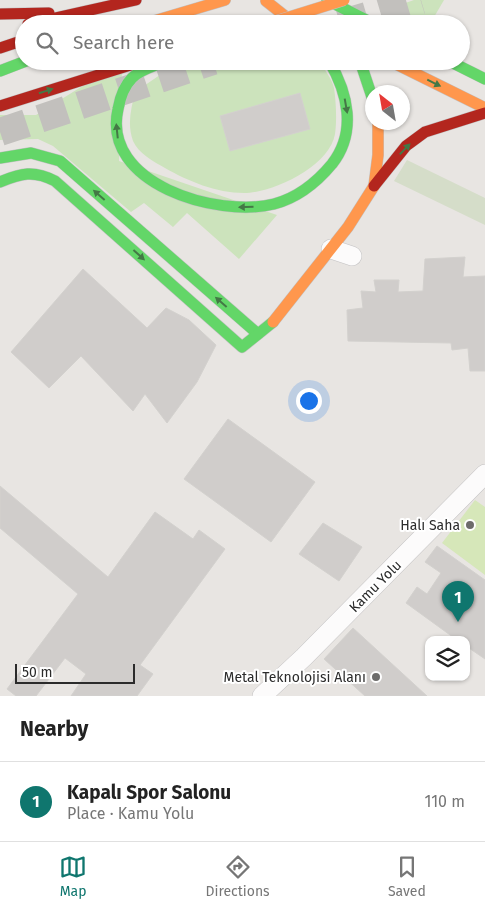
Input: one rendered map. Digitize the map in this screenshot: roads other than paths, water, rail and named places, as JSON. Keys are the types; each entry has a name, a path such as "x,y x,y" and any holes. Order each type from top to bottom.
{"main road":[{"path":"81,15 136,0"},
{"path":"82,15 140,0"},
{"path":"173,15 225,0"},
{"path":"266,0 284,15"},
{"path":"266,0 296,15"},
{"path":"327,0 356,15"},
{"path":"296,15 344,0"},
{"path":"0,14 18,15"},
{"path":"0,48 15,43"},
{"path":"0,71 15,65"},
{"path":"0,106 114,70"},
{"path":"147,70 131,78 120,99 116,118 116,137 125,154 142,173 162,187 201,202 239,207 272,205 308,190 324,174 346,143 348,109 335,70"},
{"path":"363,70 368,85"},
{"path":"408,70 485,108"},
{"path":"467,70 485,79"},
{"path":"0,182 26,173 40,173 55,181 242,347 275,320 331,250 374,186 406,146 425,132 485,113"},
{"path":"374,186 378,155 378,130"},
{"path":"0,158 28,152 41,153 60,161 258,334"}],"street":[{"path":"331,250 352,256"},
{"name":"Kamu Yolu","path":"262,696 304,657 485,474"}],"tunnel":[{"path":"370,15 421,0"},
{"path":"0,132 186,70"}],"place":[{"name":"Halı Saha","path":"470,525"},
{"name":"Kapalı Spor Salonu","path":"458,622"},
{"name":"Metal Teknolojisi Alanı","path":"376,677"}]}
